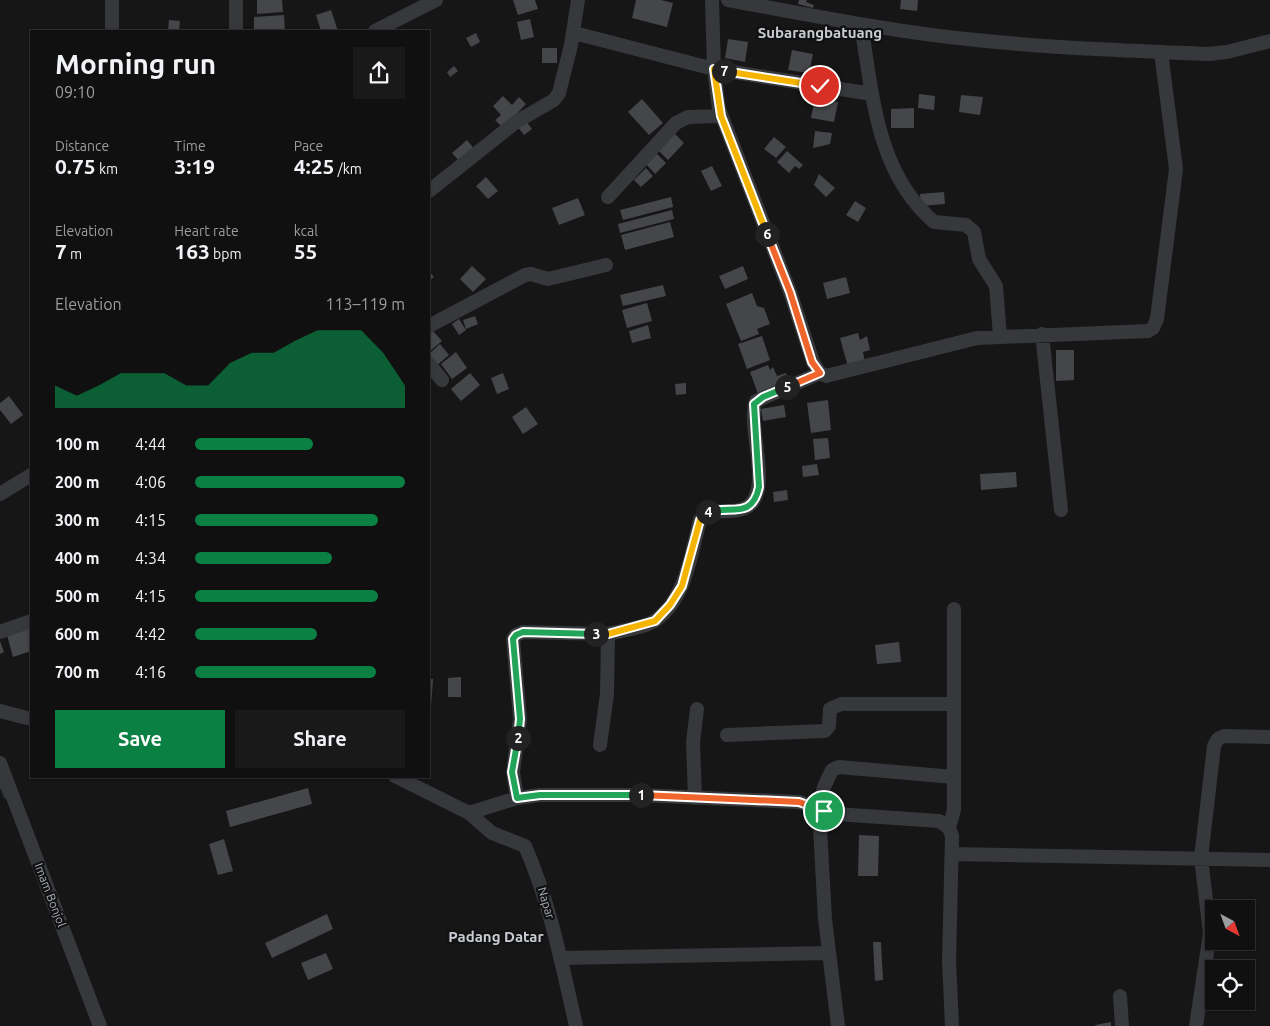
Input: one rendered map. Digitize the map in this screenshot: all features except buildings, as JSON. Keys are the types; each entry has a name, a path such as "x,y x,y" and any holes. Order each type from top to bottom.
{"street":[{"path":"112,0 112,30"},
{"path":"236,0 236,30"},
{"path":"377,30 436,0"},
{"path":"430,190 516,122 554,100 559,93 574,33 578,0"},
{"path":"712,0 714,69 721,116 790,292 812,362 820,373"},
{"path":"728,0 861,25 976,40 1161,52 1222,53 1270,42"},
{"path":"861,25 874,112 890,161 901,182 934,222 966,225 974,232 979,259 996,286 1000,336"},
{"path":"574,33 714,69 872,94"},
{"path":"517,798 512,772 520,719 513,639 516,635 523,632 608,634 655,621 670,605 682,586 700,520 706,513 746,508 756,498 759,487 754,418 756,401 820,373 833,375 958,341 1000,336 1148,331 1156,325 1176,169 1161,52"},
{"path":"608,197 676,123 688,117 721,116"},
{"path":"430,325 525,275 531,274 548,279 606,265"},
{"path":"1042,334 1061,510"},
{"path":"430,365 442,380"},
{"path":"0,494 30,477"},
{"path":"952,1026 949,960 952,836 949,828 954,810 954,609"},
{"path":"0,632 30,621"},
{"path":"600,745 606,694 608,634"},
{"path":"727,735 825,731 829,726 830,709 841,704 954,704"},
{"path":"695,798 693,742 697,709"},
{"path":"0,711 30,719"},
{"path":"1196,1026 1210,933 1201,858 1215,742 1220,737 1227,735 1270,738"},
{"name":"Imam Bonjol","path":"0,764 100,1026"},
{"path":"838,1026 825,919 819,809 824,787 834,768 954,777"},
{"path":"399,778 469,813 517,798 540,795 640,795 799,802 836,814 934,819 949,828"},
{"name":"Napar","path":"469,813 492,833 525,846 537,873 576,1026"},
{"path":"952,854 1270,860"},
{"path":"560,958 829,953"},
{"path":"1120,996 1122,1026"}],"waterway":[{"path":"0,783 6,797"}],"district":[{"name":"Subarangbatuang","path":"820,33"},
{"name":"Padang Datar","path":"496,937"}],"route":[{"path":"820,86 714,69 721,116 797,310 812,362 820,373 758,399 754,404 759,487 756,498 746,508 711,511 703,516 700,520 682,586 670,605 655,621 608,634 523,632 516,635 513,639 520,730 512,772 517,798 540,795 640,795 799,802 824,811"}]}
